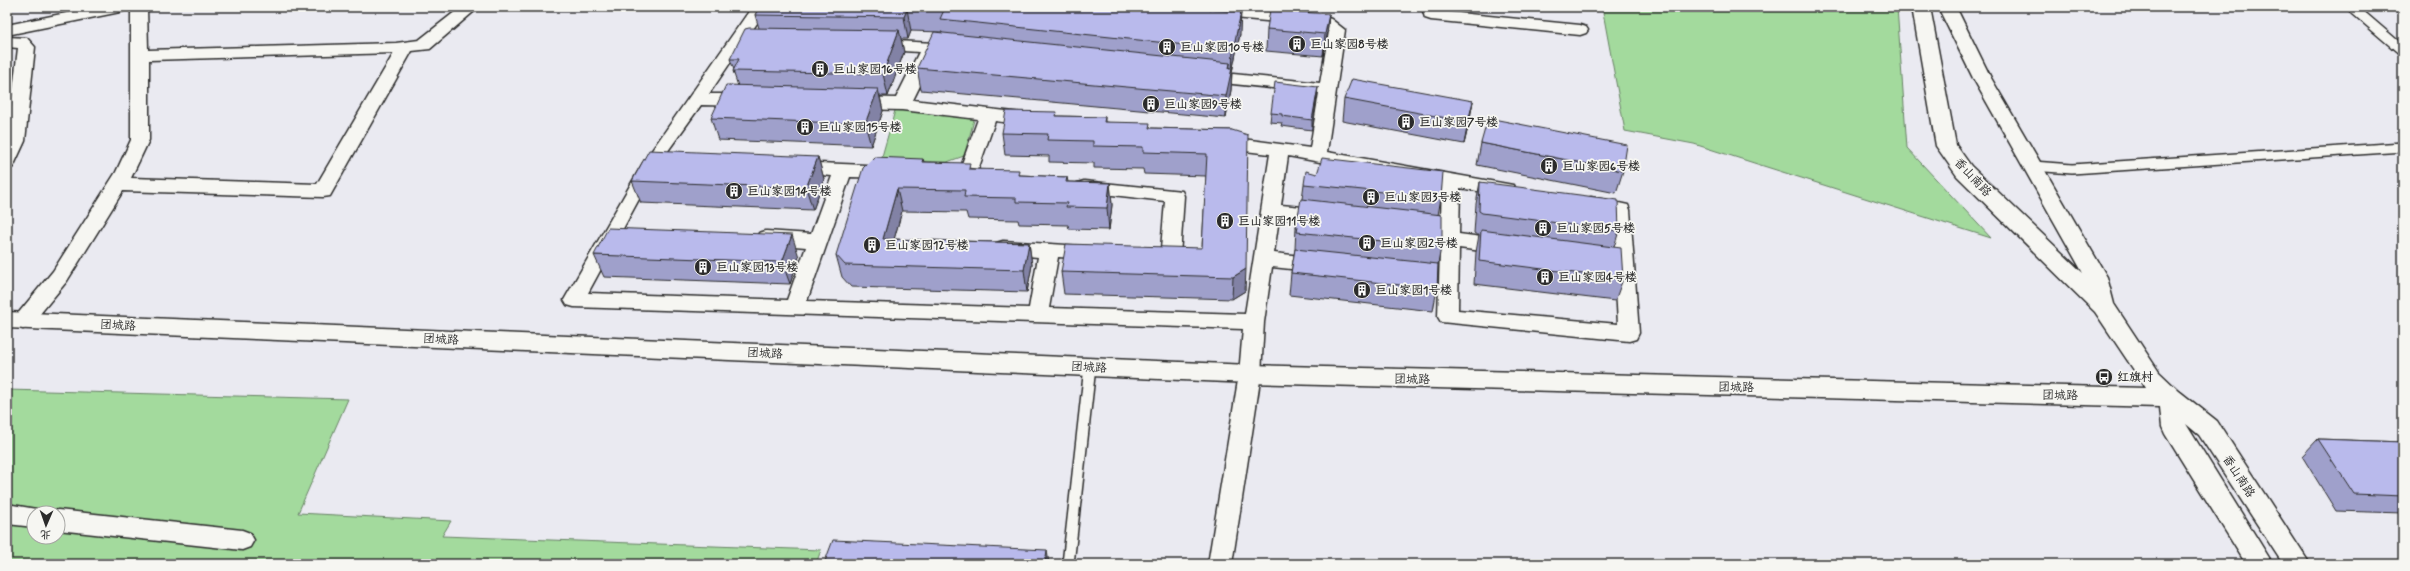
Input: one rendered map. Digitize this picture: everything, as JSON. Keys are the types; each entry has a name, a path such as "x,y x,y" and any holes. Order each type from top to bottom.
{"street":[{"path":"7,30 120,7"},
{"path":"15,320 60,276 118,184 140,140 139,7"},
{"path":"140,55 406,47 424,45 471,7"},
{"path":"760,7 743,43 696,99 652,161 574,300 1254,322"},
{"path":"1170,7 1325,22 1337,30 1318,154"},
{"path":"1430,7 1432,15 1580,30"},
{"name":"香山南路","path":"1921,7 1946,146 1964,171 2103,306 2151,378 2171,398 2208,428 2297,564"},
{"name":"香山南路","path":"1947,7 1982,78 2096,277 2103,306"},
{"path":"7,42 21,42 27,47 16,141 7,163"},
{"path":"860,45 931,46 971,51"},
{"path":"902,104 931,46"},
{"path":"118,184 323,191 406,47"},
{"path":"1185,74 1328,89"},
{"path":"696,99 767,101"},
{"path":"839,102 902,104 1051,122"},
{"path":"988,115 960,174 998,178"},
{"path":"1201,140 1318,154 1520,192"},
{"path":"1220,564 1250,374 1254,322 1280,149"},
{"path":"652,161 676,162"},
{"path":"780,167 905,172"},
{"path":"794,308 844,170"},
{"path":"1451,180 1444,233 1441,278 1448,318 1629,333 1617,262 1621,210 1575,202"},
{"path":"1067,185 1175,196 1170,256 1132,254"},
{"path":"1271,210 1341,218"},
{"path":"612,230 636,232"},
{"path":"1444,233 1526,250"},
{"path":"747,237 818,241"},
{"path":"986,247 1109,253"},
{"path":"1038,315 1049,250"},
{"path":"1263,259 1341,267"},
{"name":"团城路","path":"15,320 1250,374 2171,398"},
{"path":"2171,398 2174,427 2260,564"},
{"path":"7,514 26,516"},
{"path":"66,521 242,540"}],"lane":[{"path":"2354,9 2403,51"},
{"path":"2033,166 2072,168 2403,147"},
{"path":"1068,564 1090,367"}],"green space":[{"path":"1602,7 1897,7 1907,148 1991,238 1694,144 1625,131"},
{"path":"896,107 976,113 964,156 947,162 881,160"},
{"path":"7,390 348,399 298,513 451,521 442,536 821,550 816,564 7,564"}],"building":[{"path":"759,7 1181,7 1241,12 1233,50 940,19 944,10 907,9 904,17 755,15"},
{"path":"1270,10 1329,14 1325,34 1267,29"},
{"path":"745,29 899,30 883,74 733,71 739,59 730,59"},
{"path":"934,32 1230,63 1229,68 1232,68 1226,96 917,68"},
{"path":"1352,79 1473,101 1468,122 1344,99"},
{"path":"1275,82 1318,87 1312,120 1271,113"},
{"path":"726,85 878,89 865,124 711,118"},
{"path":"1006,111 1057,112 1056,116 1105,117 1104,122 1150,123 1149,128 1232,130 1248,135 1246,269 1233,277 1061,272 1066,244 1202,248 1207,154 1143,152 1143,147 1093,146 1093,141 1047,140 1048,134 1002,133"},
{"path":"1488,118 1627,145 1623,171 1481,143"},
{"path":"649,150 818,157 806,188 632,181"},
{"path":"874,157 923,159 922,162 970,163 969,169 1019,170 1018,175 1067,177 1066,182 1110,183 1107,208 1066,207 1067,203 1016,202 1016,198 964,197 965,190 897,189 883,239 1029,243 1024,270 845,265 836,255 863,168"},
{"path":"1322,158 1443,172 1441,198 1304,184 1306,171 1317,174"},
{"path":"1480,182 1618,200 1619,231 1482,213 1479,211"},
{"path":"1301,199 1442,215 1442,242 1440,242 1439,247 1297,232 1298,227 1296,227"},
{"path":"608,228 792,235 782,262 594,255"},
{"path":"1481,230 1621,248 1623,279 1479,261"},
{"path":"1295,249 1438,264 1437,289 1291,273"},
{"path":"2318,439 2403,442 2403,496 2354,494"},
{"path":"833,540 1047,550 1045,564 824,564"}],"place":[{"name":"巨山家园8号楼","path":"1297,44"},
{"name":"巨山家园10号楼","path":"1167,47"},
{"name":"巨山家园16号楼","path":"820,69"},
{"name":"巨山家园9号楼","path":"1151,104"},
{"name":"巨山家园7号楼","path":"1406,122"},
{"name":"巨山家园15号楼","path":"805,127"},
{"name":"巨山家园6号楼","path":"1549,166"},
{"name":"巨山家园14号楼","path":"734,191"},
{"name":"巨山家园3号楼","path":"1371,197"},
{"name":"巨山家园11号楼","path":"1225,221"},
{"name":"巨山家园5号楼","path":"1543,228"},
{"name":"巨山家园2号楼","path":"1367,243"},
{"name":"巨山家园12号楼","path":"872,245"},
{"name":"巨山家园13号楼","path":"703,267"},
{"name":"巨山家园4号楼","path":"1545,277"},
{"name":"巨山家园1号楼","path":"1362,290"},
{"name":"红旗村","path":"2104,377"}]}
